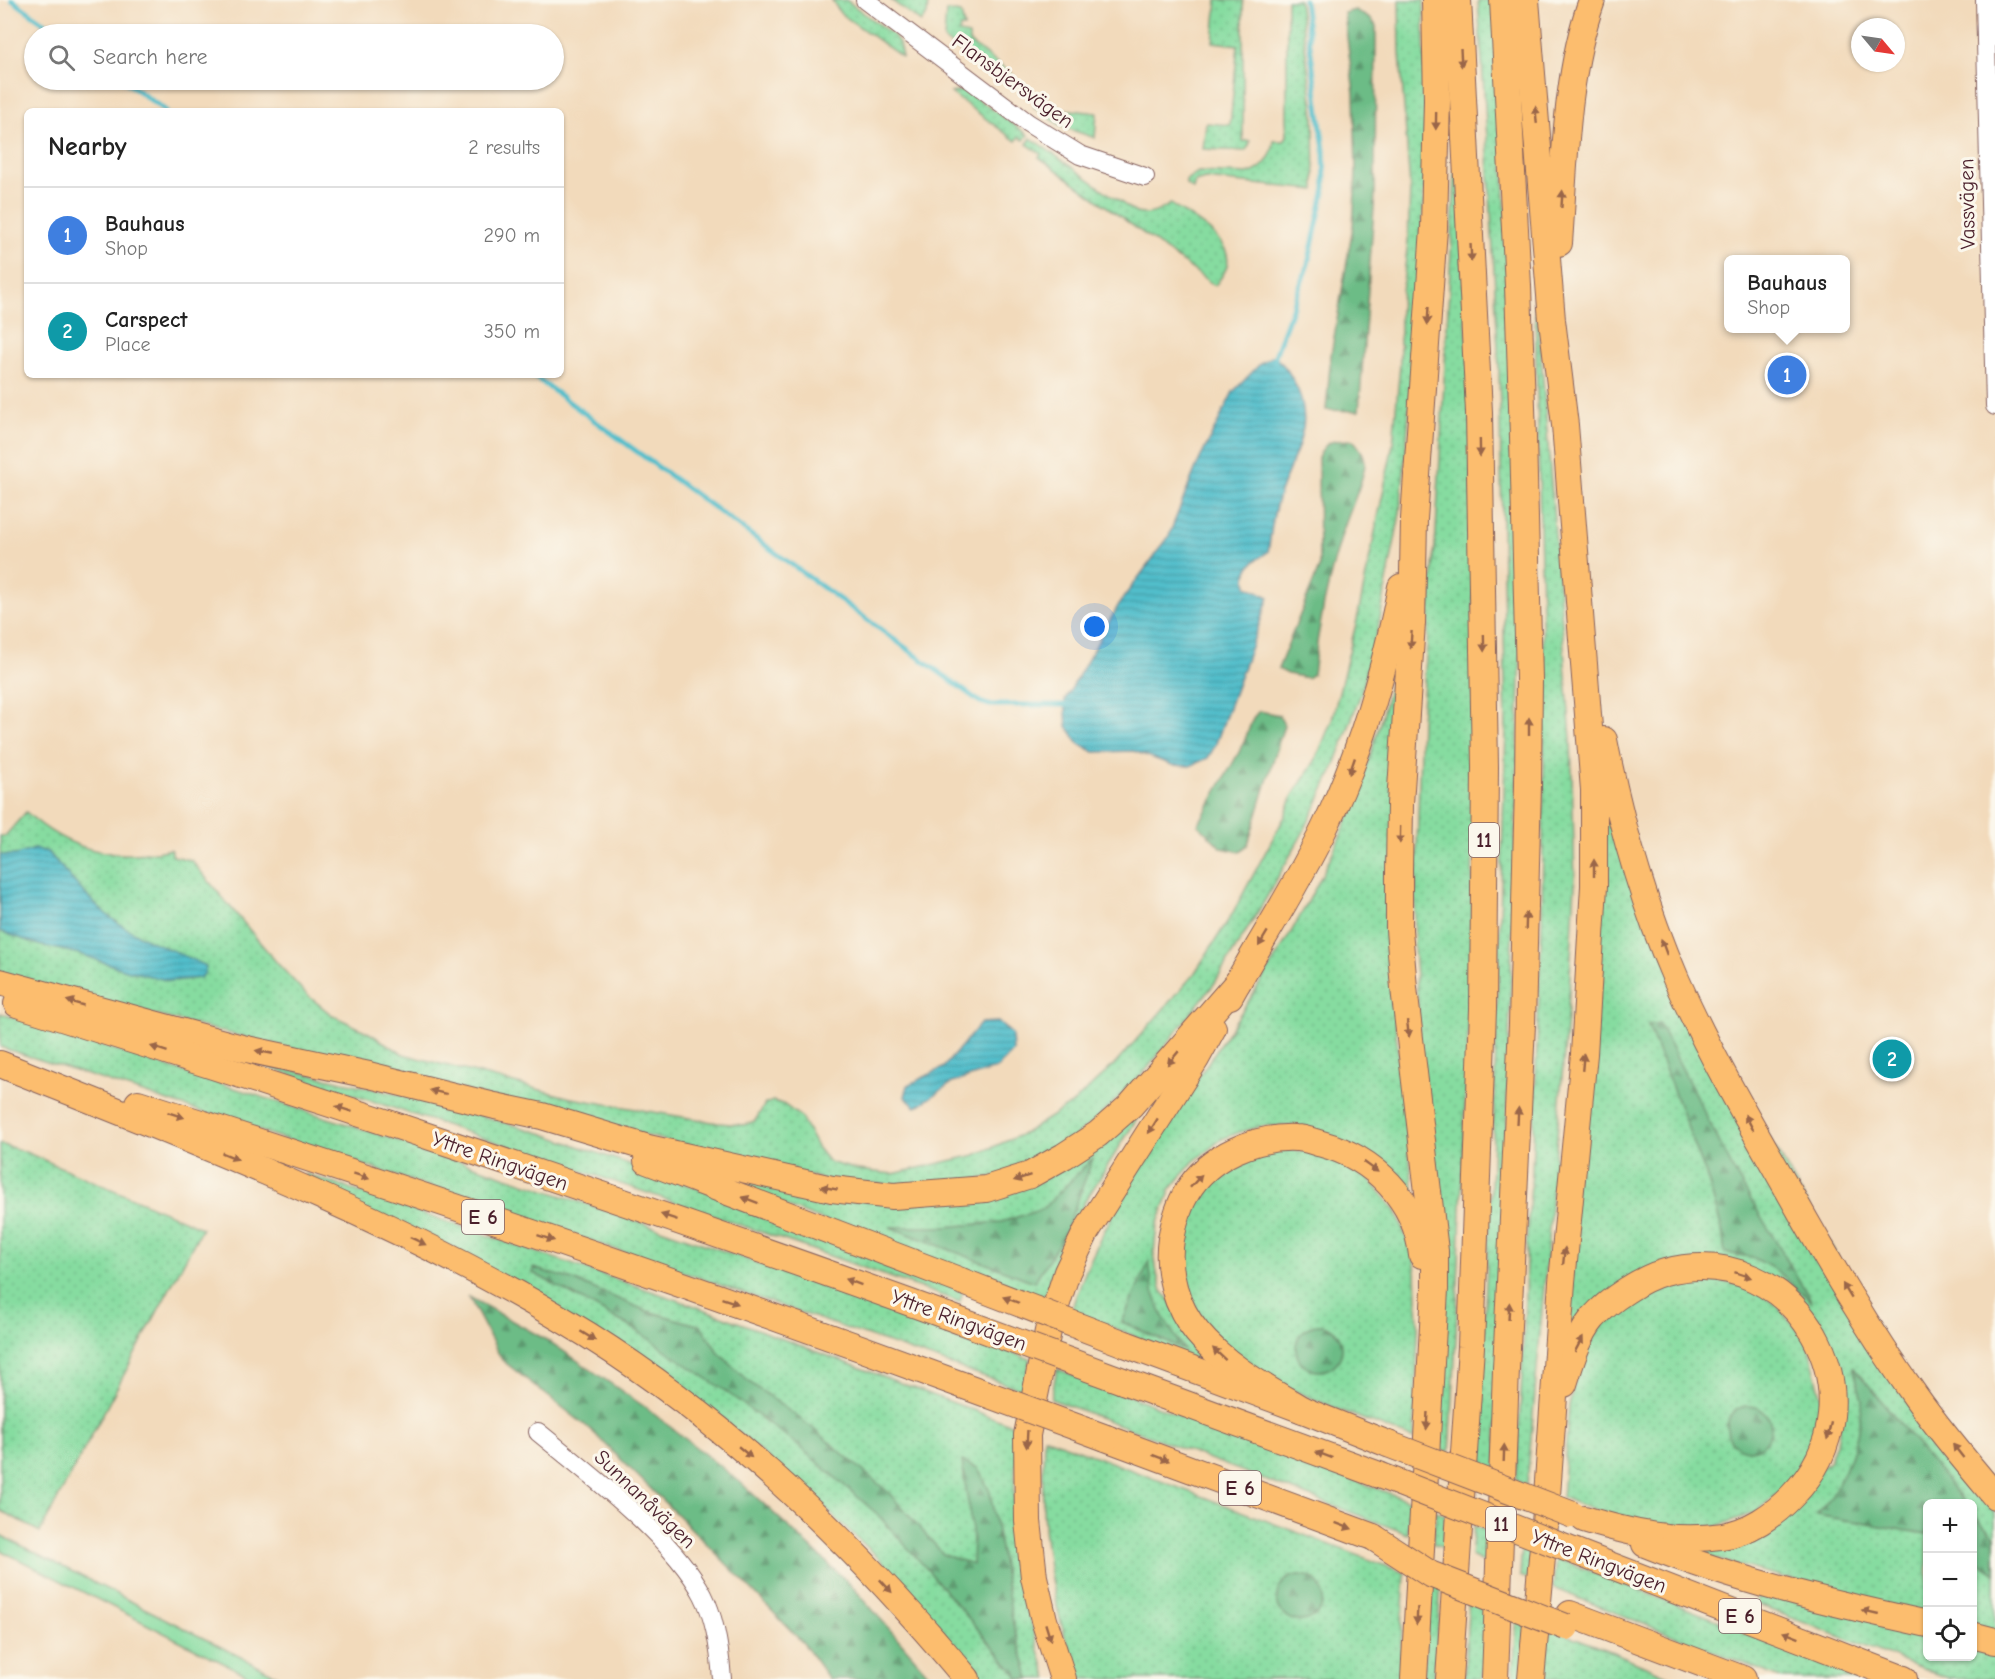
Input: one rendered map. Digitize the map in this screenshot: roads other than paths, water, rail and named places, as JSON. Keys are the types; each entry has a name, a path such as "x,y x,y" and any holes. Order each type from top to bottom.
{"highway":[{"path":"1414,1679 1435,1289 1435,1251 1404,988 1400,930 1400,804 1412,623 1414,519 1434,228 1437,99 1435,0"},
{"name":"11","path":"1449,1679 1471,1347 1483,1009 1485,767 1479,412 1458,0"},
{"name":"11","path":"1495,1679 1522,1024 1529,680 1518,286 1503,0"},
{"path":"1526,0 1552,320 1565,425 1594,790 1594,886 1584,1054 1562,1282 1532,1672"},
{"path":"1592,0 1584,24 1571,92 1552,320 1567,387 1576,458 1592,652 1604,740 1627,842 1676,979 1754,1131 1858,1311 1916,1397 1995,1496"},
{"path":"1063,1679 1044,1620 1034,1577 1028,1521 1027,1435 1048,1331 1067,1272 1086,1232 1196,1059 1324,830 1349,773 1384,662 1414,519"},
{"path":"0,982 242,1048 360,1072 542,1116 648,1148 832,1189 893,1196 986,1189 1030,1175 1098,1134 1131,1105 1238,982"},
{"name":"Yttre Ringvägen","path":"0,999 402,1128 731,1238 1379,1474 1904,1679"},
{"name":"E 6","path":"0,1059 226,1131 754,1309 1373,1537 1568,1621 1743,1679"},
{"path":"0,1064 244,1161 346,1206 517,1293 590,1337 719,1430 783,1483 863,1560 967,1679"},
{"path":"495,1106 544,1126 632,1155 1303,1410 1698,1564 1755,1583 1923,1623"},
{"path":"1303,1410 1226,1360 1197,1332 1181,1309 1172,1280 1169,1256 1173,1225 1187,1191 1210,1165 1238,1149 1267,1139 1298,1138 1342,1150 1372,1167 1390,1183 1412,1218 1421,1248 1431,1363"},
{"path":"1545,1524 1563,1385 1575,1350 1593,1318 1619,1296 1644,1280 1659,1273 1680,1268 1721,1268 1757,1280 1774,1290 1794,1308 1811,1329 1825,1357 1832,1386 1833,1409 1822,1455 1801,1487 1780,1509 1755,1524 1725,1535 1693,1539 1626,1532 1578,1517"},
{"path":"1568,1621 1694,1679"},
{"path":"1977,1636 1995,1641"}],"street":[{"name":"Flansbjersvägen","path":"866,0 1028,123 1080,155 1145,177"},
{"name":"Vassvägen","path":"1985,0 1995,406"},
{"name":"Sunnanåvägen","path":"538,1432 618,1499 659,1539 688,1572 704,1596 714,1627 723,1679"}],"water":[{"path":"1272,356 1287,369 1301,397 1304,413 1303,428 1300,442 1277,502 1268,552 1250,566 1246,574 1247,586 1269,597 1215,746 1208,758 1190,766 1172,765 1134,751 1094,752 1078,743 1067,726 1065,700 1121,601 1168,538 1196,467 1233,392 1260,364"},
{"path":"35,849 48,852 106,914 142,937 206,966 205,973 200,978 170,981 126,970 80,954 39,945 0,931 0,855 16,855"},
{"path":"998,1022 1012,1034 1013,1052 997,1068 952,1083 916,1107 905,1097 908,1085 943,1068 981,1023"}],"waterway":[{"path":"12,0 46,24"},
{"path":"1275,364 1275,356 1308,264 1325,188 1324,150 1304,0"},
{"path":"137,90 162,108"},
{"path":"536,378 980,702 989,705 1071,705"}],"place":[{"name":"Bauhaus","path":"1787,375"},
{"name":"Carspect","path":"1892,1059"}]}
